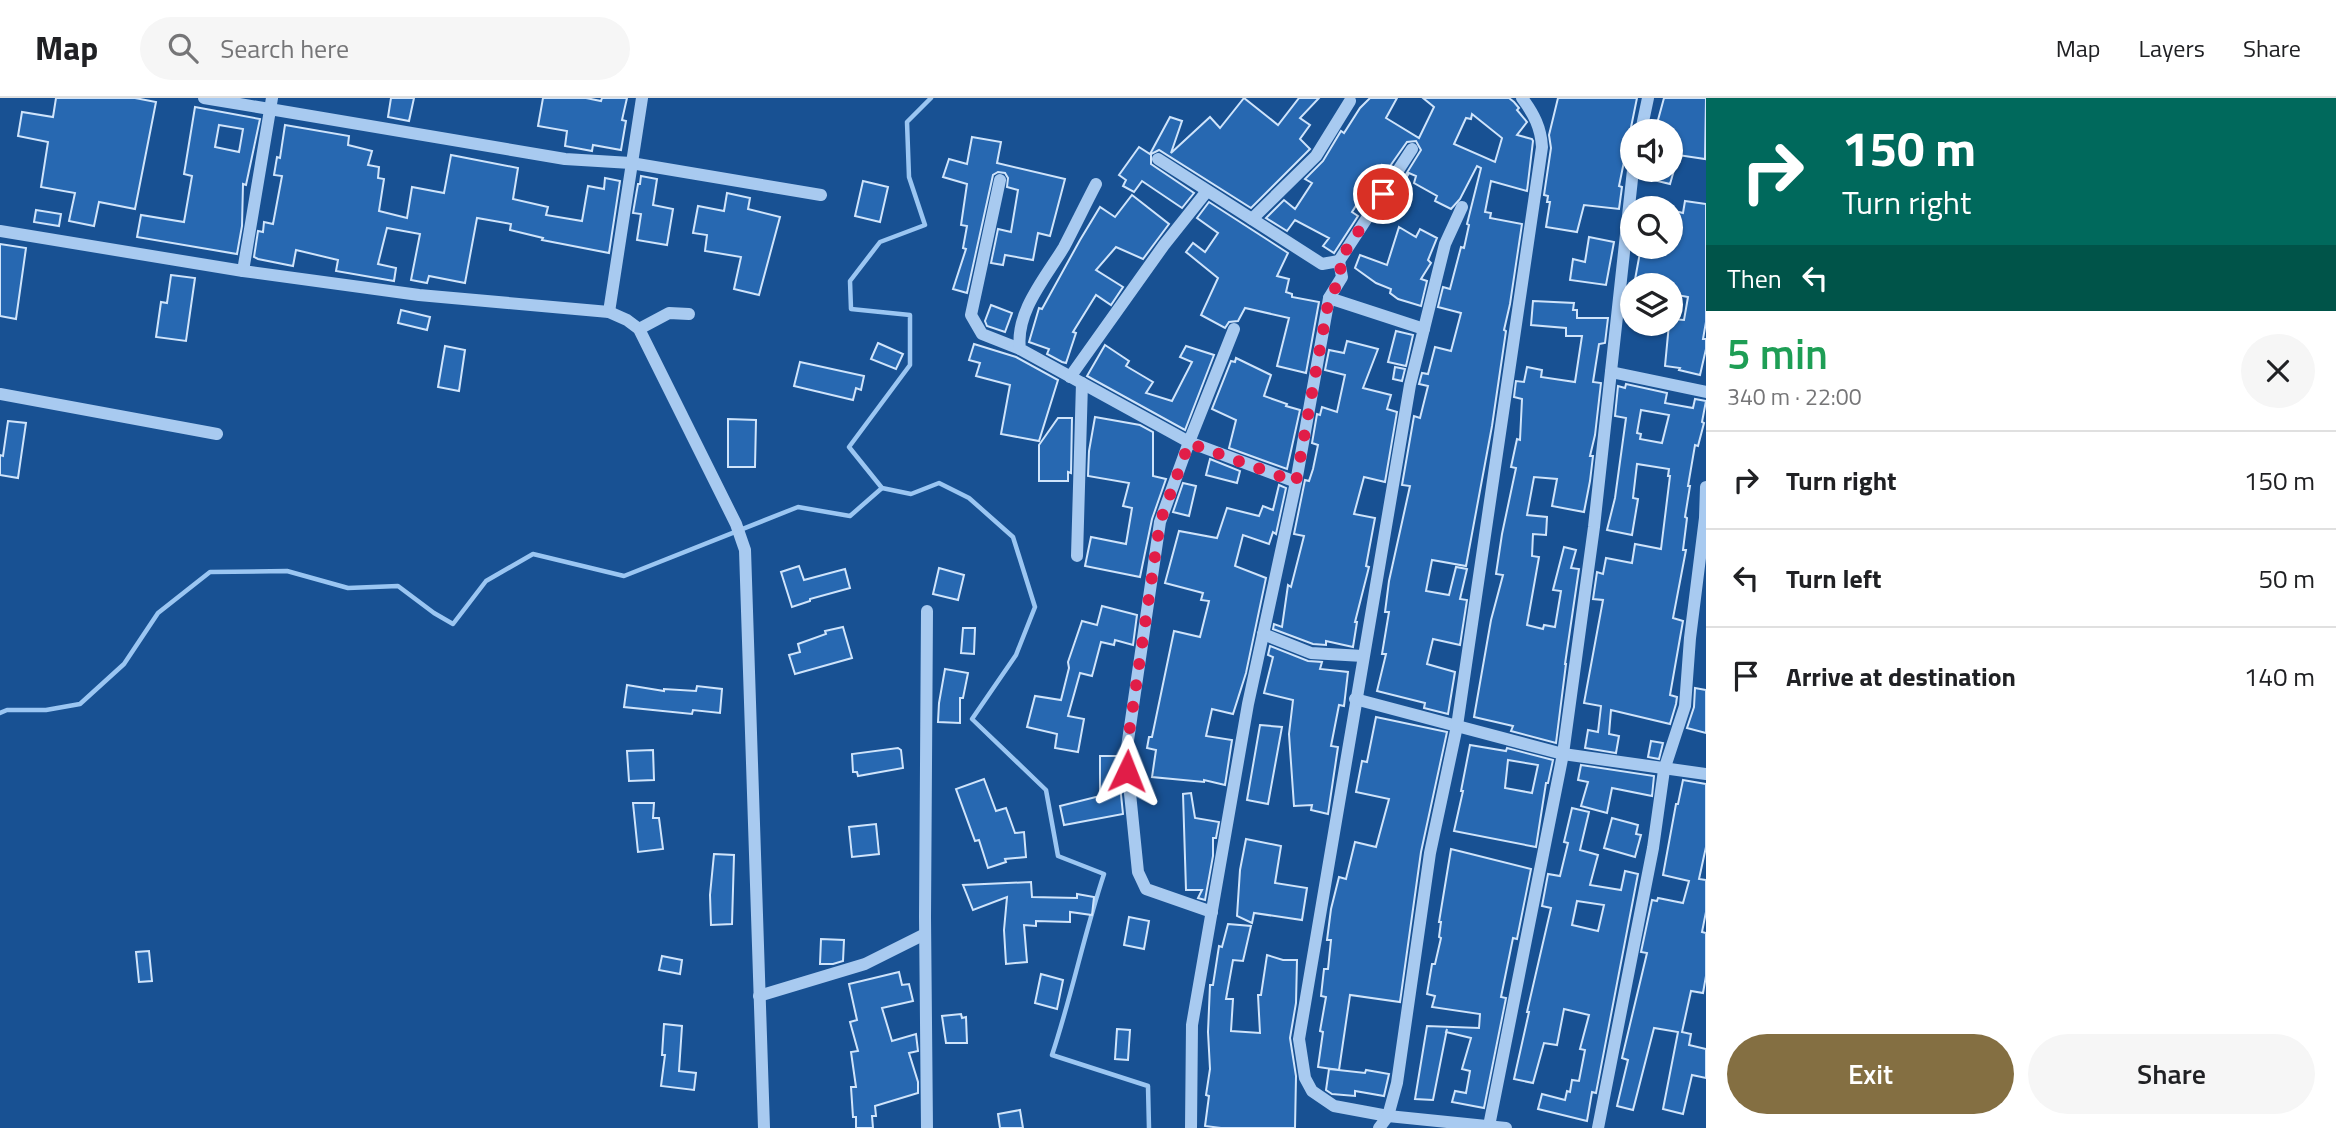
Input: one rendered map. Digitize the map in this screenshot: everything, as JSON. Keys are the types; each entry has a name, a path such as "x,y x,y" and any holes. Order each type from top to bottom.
{"street":[{"path":"204,98 271,103 565,159 631,163 821,195"},
{"path":"609,312 642,98"},
{"path":"1379,1128 1388,1116 1398,1083 1430,853 1457,726 1542,148 1541,130 1531,109 1522,98"},
{"path":"1644,119 1648,98"},
{"path":"1252,219 1316,156 1350,101"},
{"path":"243,271 271,103"},
{"path":"1191,1128 1192,1025 1248,704 1296,482 1329,298 1342,277 1339,261 1412,149"},
{"path":"1158,159 1322,264 1339,261"},
{"path":"1000,180 971,315 982,334 1020,349 1189,443 1296,482"},
{"path":"1489,1126 1563,754 1594,527 1632,182"},
{"path":"1020,349 1018,335 1028,307 1096,184"},
{"path":"1077,556 1076,380 1164,245 1206,191"},
{"path":"1462,207 1445,244 1410,385 1299,1039 1305,1078 1312,1091 1334,1106 1388,1116 1506,1128"},
{"path":"0,231 243,271 419,295 609,312 639,328 736,524 745,550 764,1128"},
{"path":"1329,298 1424,329"},
{"path":"639,328 669,313 689,314"},
{"path":"1212,912 1146,889 1138,872 1126,754 1160,522 1234,329"},
{"path":"1611,372 1706,392"},
{"path":"0,394 217,434"},
{"path":"1598,1128 1653,848 1664,769 1685,706 1706,487"},
{"path":"927,611 927,1128"},
{"path":"1263,634 1311,653 1363,656"},
{"path":"1355,699 1563,754 1706,774"},
{"path":"759,996 865,964 925,934"}],"building":[{"path":"56,98 135,98 156,102 135,209 99,202 94,226 69,221 75,193 41,187 48,142 18,136 22,112 53,117"},
{"path":"391,98 414,98 409,121 388,117"},
{"path":"543,98 586,98 601,101 602,98 627,98 622,120 626,121 621,150 593,145 592,151 565,146 567,131 538,126"},
{"path":"1244,98 1278,125 1299,98 1319,98 1300,118 1310,125 1300,139 1310,149 1251,208 1159,150 1151,154 1151,164 1194,193 1182,208 1142,181 1134,192 1123,186 1126,180 1119,175 1139,147 1150,154 1170,117 1182,121 1171,153 1210,117 1220,128"},
{"path":"1370,98 1397,98 1386,118 1419,138 1434,107 1423,98 1509,98 1527,122 1517,135 1533,141 1527,191 1491,181 1485,212 1491,213 1490,218 1522,224 1504,330 1506,331 1492,426 1466,566 1432,560 1426,591 1449,595 1456,567 1467,569 1460,599 1467,600 1460,645 1433,639 1427,664 1455,672 1448,714 1424,708 1425,703 1377,691 1386,654 1382,654 1389,612 1385,612 1389,581 1410,486 1402,485 1414,416 1420,418 1428,386 1419,384 1422,373 1428,374 1435,347 1451,351 1461,313 1438,307 1443,287 1450,289 1461,247 1464,248 1481,168 1477,166 1460,199 1451,209 1435,201 1437,196 1414,183 1416,176 1409,173 1405,180 1403,179 1421,150 1416,141 1407,142 1388,169 1382,165 1352,212 1358,216 1334,253 1323,246 1329,238 1295,220 1287,231 1266,218 1284,200 1295,209 1312,183 1305,179 1323,161 1341,131 1344,133","holes":["1472,114 1502,138 1495,162 1454,144 1466,118 1471,119"]},
{"path":"1558,98 1637,98 1633,119 1620,119 1619,186 1622,187 1619,209 1584,205 1577,232 1546,227 1550,202 1547,202 1548,196 1544,195 1551,148 1549,135"},
{"path":"1664,98 1706,98 1705,159 1683,156 1683,119 1658,119"},
{"path":"195,107 260,119 246,185 243,184 242,226 237,254 137,237 141,215 184,222 192,176 184,174","holes":["219,125 243,129 239,152 215,147"]},
{"path":"285,125 349,136 348,145 372,151 368,165 379,167 378,178 384,179 379,211 407,218 412,187 444,193 451,155 518,168 513,199 548,207 546,215 582,221 588,186 604,189 605,178 620,181 609,253 542,240 543,238 510,230 511,224 477,218 465,283 429,276 427,283 411,280 420,234 387,228 378,264 396,268 394,281 336,271 338,260 296,250 293,266 258,259 254,257 258,231 263,232 264,222 273,224 282,176 274,175 277,157 280,158"},
{"path":"972,137 1001,142 997,163 1065,179 1050,236 1038,233 1033,260 1005,255 1003,265 991,263 998,229 1011,232 1018,190 1007,187 1008,178 1005,173 998,172 993,175 967,293 953,289 966,249 963,248 967,226 961,225 967,184 943,177 949,159 967,164"},
{"path":"641,176 657,179 653,205 673,209 667,245 637,240 641,214 633,213"},
{"path":"863,181 888,187 880,222 855,216"},
{"path":"727,193 750,198 748,209 780,217 759,295 734,289 741,257 705,251 707,235 693,233 698,206 724,211"},
{"path":"1132,195 1169,224 1143,259 1116,247 1096,270 1123,287 1111,305 1096,295 1073,332 1076,333 1066,363 1062,362 1047,354 1049,349 1029,342 1039,308 1042,309 1100,207 1115,217"},
{"path":"1685,201 1706,204 1706,322 1703,339 1706,339 1706,349 1700,375 1665,366 1668,336 1683,336 1688,297 1683,296 1683,273 1636,273 1639,259 1683,259"},
{"path":"1209,202 1288,253 1277,276 1289,279 1286,292 1292,294 1292,297 1319,302 1306,373 1277,366 1289,318 1245,308 1238,321 1229,322 1225,328 1201,315 1218,278 1186,252 1193,243 1205,252 1218,233 1197,218"},
{"path":"36,210 61,214 59,226 34,222"},
{"path":"1399,227 1416,237 1420,229 1437,238 1428,260 1431,263 1421,279 1427,281 1421,306 1398,299 1390,293 1391,289 1376,283 1355,268 1360,255 1387,265"},
{"path":"1589,237 1614,242 1606,285 1570,280 1573,259 1585,262"},
{"path":"0,244 26,248 16,319 0,316"},
{"path":"171,275 195,278 186,341 156,337 161,302 167,303"},
{"path":"1533,301 1574,303 1573,310 1577,310 1577,318 1608,318 1605,343 1599,344 1593,382 1601,383 1584,512 1552,506 1557,479 1534,477 1527,515 1547,517 1546,535 1533,534 1532,556 1539,557 1527,625 1543,629 1544,625 1555,627 1561,591 1553,590 1564,547 1576,550 1571,568 1579,569 1556,743 1511,731 1513,726 1474,717 1491,620 1503,575 1496,574 1516,468 1511,467 1517,439 1520,440 1522,399 1514,397 1516,381 1524,382 1527,367 1542,370 1541,377 1575,382 1582,336 1566,336 1566,328 1531,325"},
{"path":"991,305 1012,313 1005,332 987,326 985,321"},
{"path":"401,310 430,317 427,330 398,323"},
{"path":"1396,331 1413,335 1406,366 1388,362"},
{"path":"1347,341 1378,349 1363,388 1391,395 1387,409 1397,412 1385,482 1364,477 1354,514 1375,518 1366,566 1369,567 1355,622 1353,647 1326,641 1326,645 1313,644 1273,629 1274,624 1282,627 1288,585 1291,587 1304,536 1294,534 1305,480 1309,481 1318,445 1312,443 1317,414 1320,415 1322,407 1337,412 1345,375 1325,370 1329,350 1344,353"},
{"path":"878,343 903,354 896,369 871,359"},
{"path":"974,344 1016,357 1058,380 1039,441 1001,434 1010,385 976,376 980,363 969,360"},
{"path":"1105,345 1129,361 1126,366 1153,382 1146,393 1172,401 1192,362 1180,357 1186,346 1214,355 1185,430 1087,376"},
{"path":"445,346 465,350 459,391 438,387"},
{"path":"1236,358 1271,375 1264,396 1300,410 1287,469 1229,448 1236,420 1212,409 1231,361 1235,362"},
{"path":"800,362 864,376 861,390 856,388 853,400 794,386"},
{"path":"1395,367 1405,369 1402,381 1393,379"},
{"path":"1626,384 1667,393 1665,403 1693,408 1695,399 1706,401 1704,423 1698,446 1695,445 1688,486 1683,550 1686,550 1673,618 1683,621 1670,695 1677,697 1676,704 1670,724 1611,710 1609,734 1619,736 1616,753 1585,748 1588,730 1598,732 1601,706 1584,703 1603,600 1593,599 1597,572 1603,574 1606,558 1632,563 1635,544 1661,549 1670,476 1669,469 1637,464 1633,498 1638,499 1632,535 1607,530 1615,498 1626,418 1615,416 1618,386 1625,388","holes":["1641,410 1669,415 1662,443 1640,439 1641,434 1637,433"]},
{"path":"1095,417 1140,425 1153,432 1153,476 1166,479 1152,519 1140,577 1085,566 1091,537 1126,544 1132,508 1123,506 1129,483 1088,476"},
{"path":"1058,418 1072,418 1071,473 1068,472 1068,481 1039,481 1039,445"},
{"path":"728,419 756,420 755,467 728,467"},
{"path":"8,421 26,423 18,478 0,475 0,455 3,456"},
{"path":"1210,459 1240,471 1237,483 1206,475"},
{"path":"1183,483 1196,486 1189,516 1173,512"},
{"path":"1279,485 1286,488 1276,534 1273,532 1269,544 1243,535 1235,566 1266,578 1246,673 1233,714 1212,709 1206,736 1232,740 1225,785 1204,780 1152,777 1156,750 1147,748 1149,737 1152,737 1174,631 1200,637 1209,601 1201,600 1203,593 1165,583 1179,531 1217,538 1227,508 1259,516 1263,506 1273,510"},
{"path":"799,566 804,580 845,569 850,588 792,607 781,572"},
{"path":"939,568 964,575 958,600 933,594"},
{"path":"1102,606 1137,615 1133,645 1115,640 1114,645 1101,642 1092,676 1080,673 1068,716 1084,719 1078,752 1055,748 1057,734 1027,727 1035,696 1061,700 1068,662 1082,621 1097,625"},
{"path":"843,627 852,658 795,674 789,655 800,652 798,644 826,634 825,631"},
{"path":"963,628 975,628 974,654 961,653"},
{"path":"1270,646 1308,661 1322,662 1320,669 1348,672 1344,706 1339,705 1331,746 1338,747 1328,814 1311,810 1312,805 1294,806 1289,734 1293,700 1264,693 1273,657 1268,655"},
{"path":"945,669 968,673 963,698 960,698 960,723 938,722"},
{"path":"627,685 664,691 696,691 697,686 722,689 720,713 693,710 692,714 624,707"},
{"path":"1695,688 1706,690 1706,733 1687,728 1694,707"},
{"path":"1376,717 1447,732 1421,852 1400,1002 1350,995 1339,1070 1318,1067 1323,1032 1320,1031 1326,997 1321,996 1324,969 1328,969 1331,940 1327,940 1331,909 1339,877 1346,879 1355,842 1376,847 1389,799 1356,792 1362,761 1367,762"},
{"path":"1260,725 1282,727 1268,804 1247,800"},
{"path":"1651,741 1663,743 1659,759 1648,757"},
{"path":"1470,745 1506,751 1507,748 1553,760 1546,783 1536,847 1454,831","holes":["1508,760 1538,765 1532,793 1505,788"]},
{"path":"898,748 901,750 903,768 858,776 857,772 853,772 852,754"},
{"path":"653,750 654,780 629,781 627,751"},
{"path":"1100,756 1117,756 1123,814 1064,825 1060,806 1100,796"},
{"path":"1581,765 1654,776 1652,796 1612,788 1607,813 1581,806 1588,782 1578,780"},
{"path":"984,779 996,811 1006,808 1015,833 1024,832 1026,857 1005,859 1006,862 988,868 979,840 975,841 956,789"},
{"path":"1683,780 1706,784 1706,847 1699,879 1706,880 1706,912 1702,932 1706,933 1706,976 1703,993 1691,991 1682,1032 1691,1034 1689,1045 1706,1049 1706,1078 1692,1075 1683,1114 1663,1109 1678,1032 1654,1028 1633,1110 1617,1106 1628,1060 1622,1058 1647,953 1641,952 1652,900 1657,901 1658,898 1683,903 1689,881 1663,875"},
{"path":"1191,793 1195,818 1219,822 1216,838 1213,838 1213,856 1205,900 1198,898 1202,890 1186,890 1183,794"},
{"path":"633,803 654,803 653,818 659,818 663,849 638,852"},
{"path":"1572,808 1589,812 1580,850 1598,855 1590,885 1621,890 1625,871 1638,874 1596,1093 1592,1092 1587,1121 1538,1109 1542,1094 1565,1100 1572,1080 1579,1081 1585,1050 1580,1049 1589,1015 1564,1009 1557,1045 1544,1043 1533,1083 1514,1079 1551,908 1542,906 1548,874 1560,876 1568,843 1564,842","holes":["1577,901 1604,905 1598,931 1572,925"]},
{"path":"1612,818 1638,825 1636,834 1641,835 1635,857 1604,848"},
{"path":"876,824 879,854 852,857 849,827"},
{"path":"1246,839 1281,846 1275,883 1307,888 1302,920 1254,913 1252,923 1237,916 1240,870"},
{"path":"1451,849 1531,869 1517,939 1513,938 1501,997 1506,998 1484,1108 1452,1102 1455,1091 1466,1093 1470,1071 1462,1069 1471,1038 1446,1032 1433,1100 1415,1099 1427,1026 1479,1028 1480,1014 1432,1007 1435,996 1427,994 1432,964 1435,964 1441,938 1439,922"},
{"path":"714,854 734,855 732,924 711,925 710,895"},
{"path":"1031,882 1032,897 1077,898 1077,894 1094,897 1092,915 1070,912 1070,922 1036,921 1036,926 1024,925 1027,962 1006,964 1004,930 1007,897 973,910 963,885"},
{"path":"1129,917 1149,921 1144,949 1124,945"},
{"path":"1228,924 1251,926 1243,961 1233,960 1226,999 1233,999 1231,1031 1260,1033 1258,995 1261,995 1267,955 1283,960 1297,960 1296,1003 1290,1038 1296,1076 1295,1128 1205,1126 1210,1069 1210,985 1213,985 1219,946 1222,947"},
{"path":"821,939 844,940 843,961 820,964"},
{"path":"149,951 152,981 139,982 136,952"},
{"path":"662,956 682,960 680,974 659,970"},
{"path":"899,972 902,985 909,984 913,1001 882,1008 892,1041 916,1034 918,1051 909,1053 918,1082 918,1093 875,1106 873,1128 856,1128 851,1087 856,1087 851,1052 858,1051 850,1022 857,1020 849,984"},
{"path":"1041,974 1063,980 1057,1009 1035,1003"},
{"path":"961,1014 962,1018 966,1017 967,1043 946,1043 942,1016"},
{"path":"664,1024 682,1026 679,1071 696,1073 694,1090 661,1086 665,1055 662,1055"},
{"path":"1117,1029 1130,1030 1128,1060 1115,1059"},
{"path":"1329,1069 1389,1074 1384,1096 1355,1091 1355,1096 1332,1094 1326,1090"},
{"path":"1020,1110 1023,1128 1000,1128 998,1114"}],"waterway":[{"path":"931,98 907,122 909,177 925,225 880,242 850,281 851,309 910,315 910,365 849,447 882,488 911,494 939,483 969,498 1013,537 1035,607 1016,655 972,719 1046,790 1058,856 1104,874 1052,1055 1148,1086 1149,1128"},
{"path":"0,713 7,710 46,710 80,704 124,664 158,613 210,572 287,571 348,588 398,586 453,624 486,581 533,554 624,576 798,507 850,516 882,488"}],"route":[{"path":"1127,771 1126,754 1160,522 1189,443 1296,482 1329,298 1342,277 1339,261 1383,194"}]}
